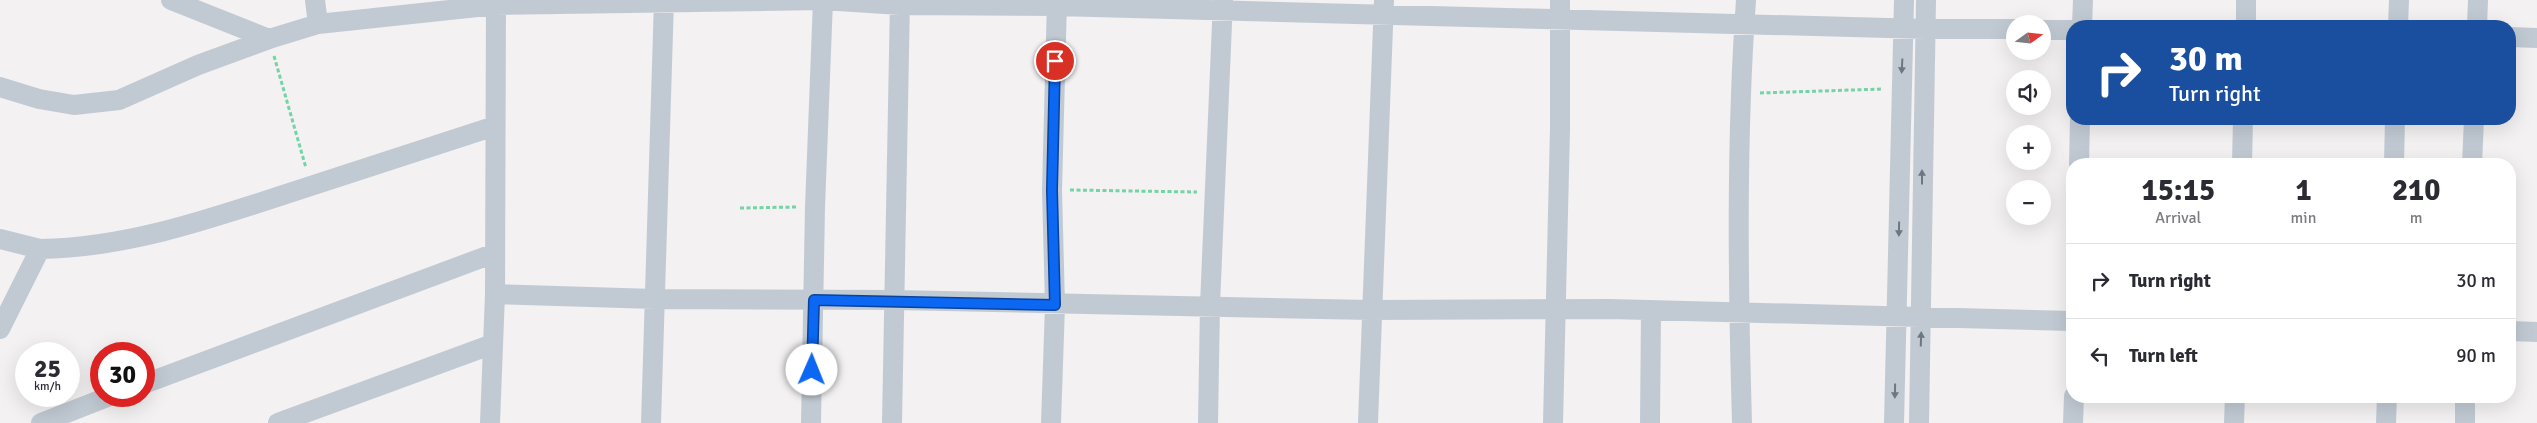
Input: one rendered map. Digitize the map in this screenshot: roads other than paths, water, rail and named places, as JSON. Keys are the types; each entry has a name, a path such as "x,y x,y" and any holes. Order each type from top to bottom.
{"street":[{"path":"171,0 269,39"},
{"path":"315,0 318,24"},
{"path":"651,423 664,0"},
{"path":"0,87 39,99 74,104 119,100 198,65 269,39 318,24 401,7 496,2 823,0 900,3 1057,3 1560,10 1744,23 1925,29 2006,29"},
{"path":"811,423 815,207 823,0"},
{"path":"1742,423 1739,312 1742,94 1746,0"},
{"path":"1894,423 1904,0"},
{"path":"1918,423 1922,317 1923,95 1926,0"},
{"path":"2082,20 2083,0"},
{"path":"2246,0 2246,20"},
{"path":"2398,20 2399,0"},
{"path":"2477,20 2478,0"},
{"path":"490,423 495,294 496,2"},
{"path":"892,423 900,3"},
{"path":"1051,423 1055,305 1052,190 1057,3"},
{"path":"1208,423 1210,305 1223,5"},
{"path":"1368,423 1384,8"},
{"path":"1553,423 1557,309 1560,10"},
{"path":"2051,30 2066,30"},
{"path":"2516,37 2537,38"},
{"path":"2079,158 2080,125"},
{"path":"2242,158 2243,125"},
{"path":"2394,158 2396,125"},
{"path":"2472,158 2474,125"},
{"path":"0,239 40,250 74,249 203,221 495,126"},
{"path":"0,329 40,250"},
{"path":"155,380 495,254"},
{"path":"495,294 654,299 895,300 1055,305 1210,305 1371,310 1651,310 2066,321"},
{"path":"1650,423 1651,310"},
{"path":"2516,331 2537,332"},
{"path":"278,423 493,344"},
{"path":"2073,423 2074,403"},
{"path":"2234,423 2235,403"},
{"path":"2386,423 2387,403"},
{"path":"2465,403 2465,423"},
{"path":"41,423 90,404"}]}
